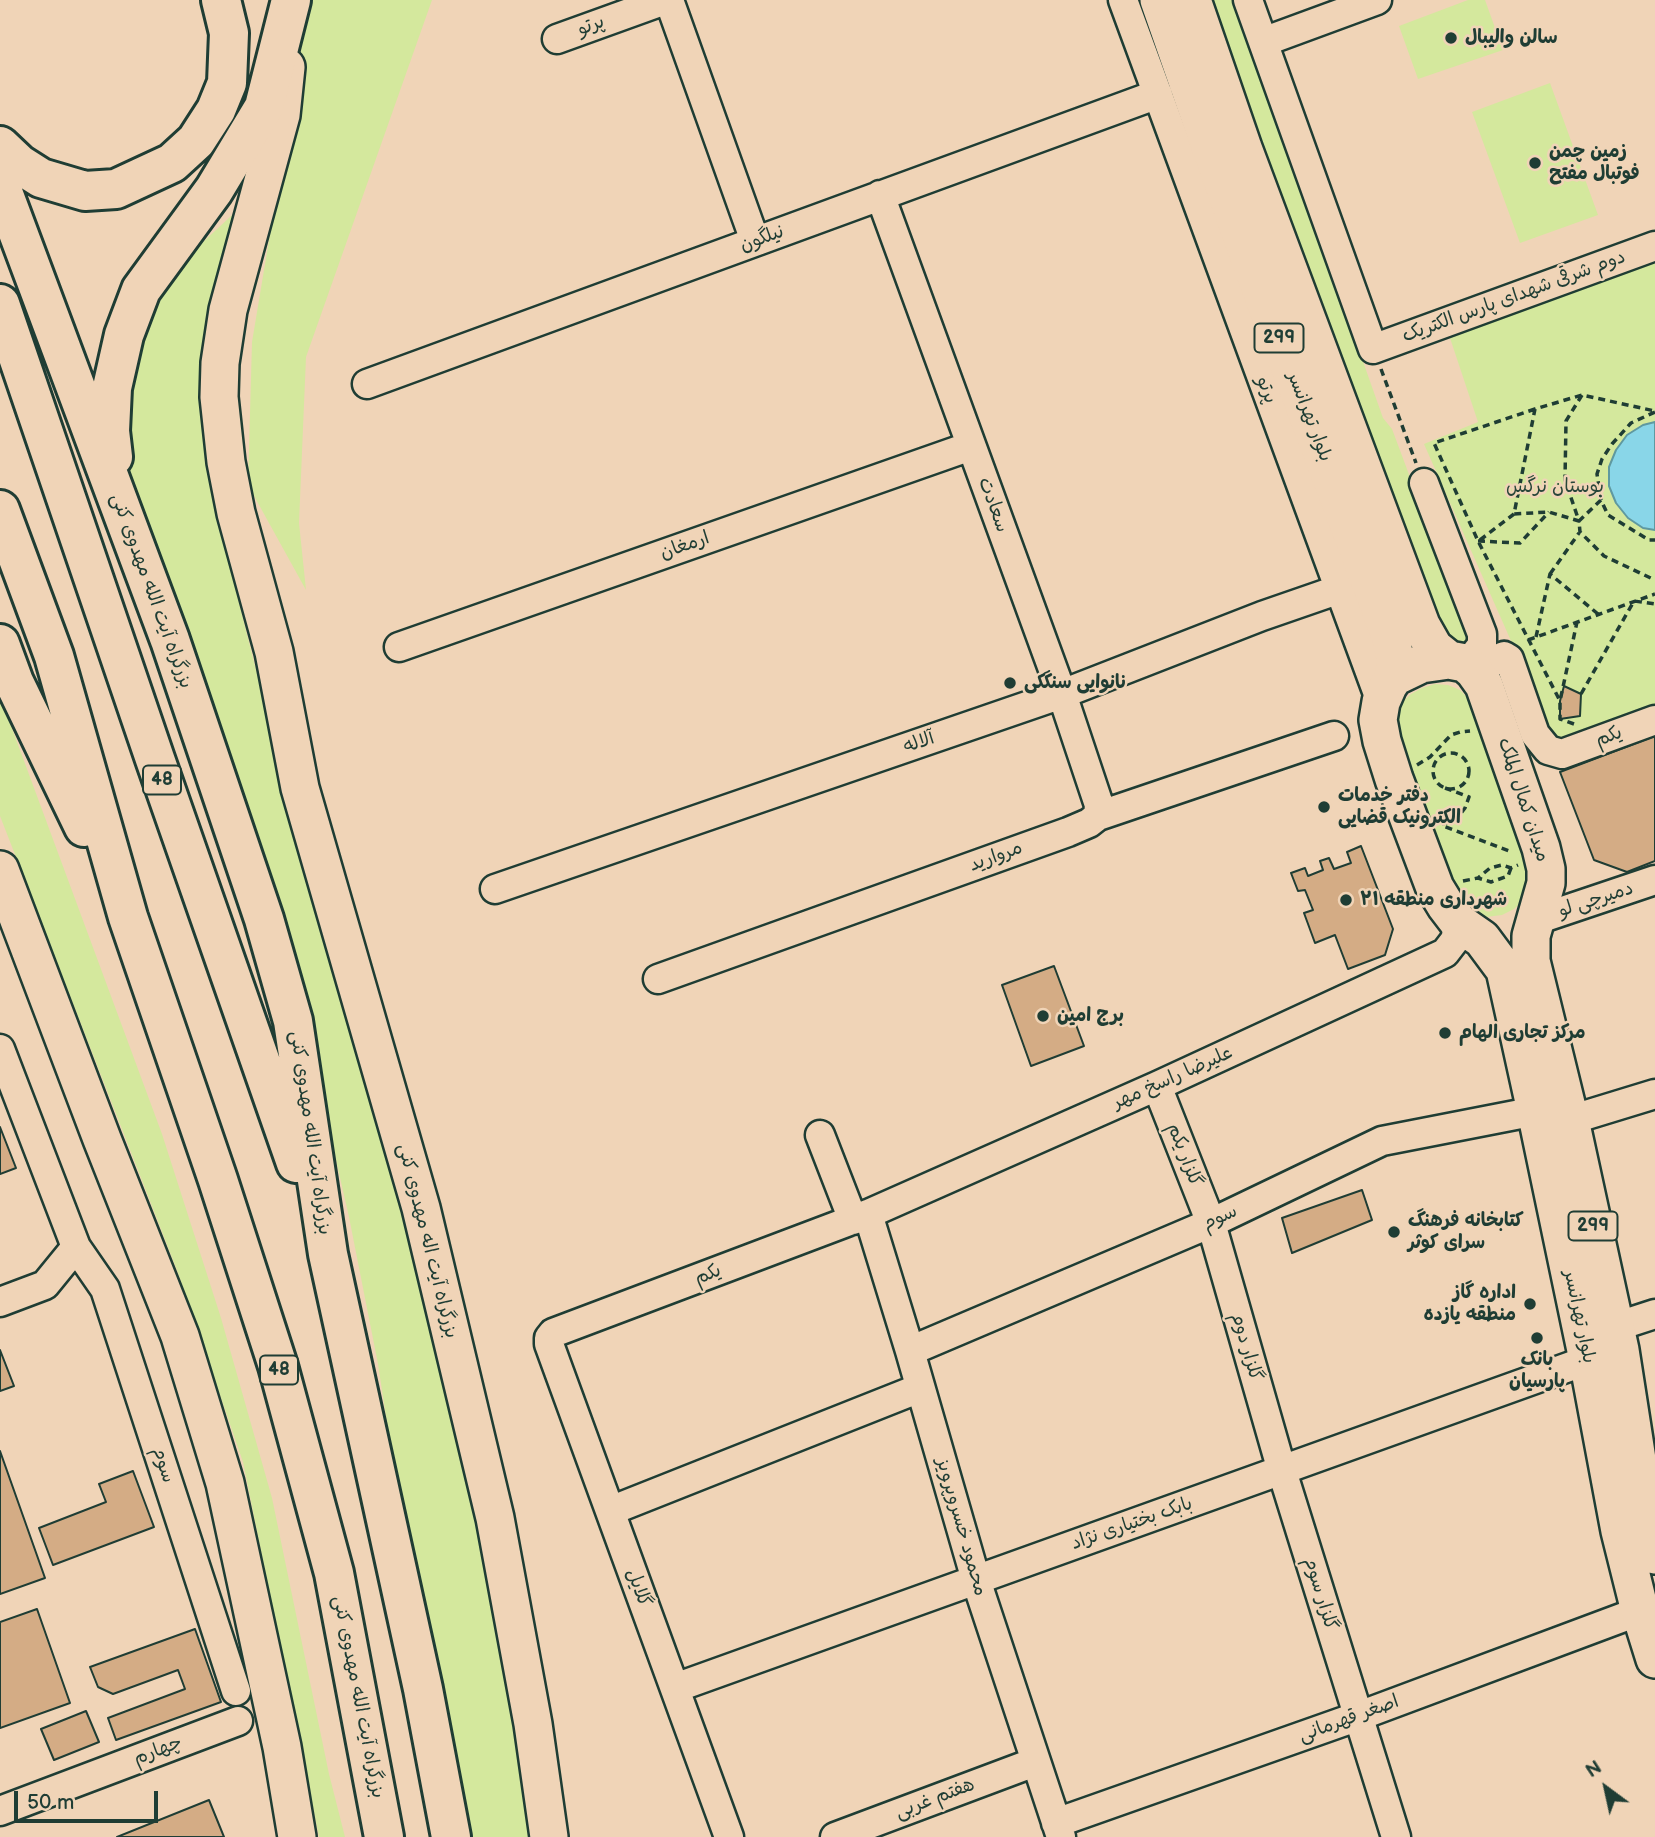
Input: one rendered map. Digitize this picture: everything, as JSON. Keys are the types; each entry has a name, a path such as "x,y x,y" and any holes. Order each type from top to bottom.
{"highway":[{"path":"0,146 19,164 41,178 85,191 116,190 172,163 196,141 216,110 227,83 229,33 221,0"},
{"path":"118,497 110,431 113,388 124,335 141,290 214,190 264,107 292,0"},
{"name":"بزرگراه آیت الله مهدوی کنی","path":"0,184 170,640 264,919 293,1021 328,1254"},
{"name":"بزرگراه آیت الله مهدوی کنی","path":"0,304 328,1254"},
{"name":"بزرگراه آیت الله مهدوی کنی","path":"0,510 54,656 128,916 214,1167 278,1366 334,1573 384,1837"},
{"name":"بزرگراه آیت الله مهدوی کنی","path":"0,645 14,682 128,916"},
{"name":"48","path":"328,1254 423,1689 451,1837"},
{"path":"362,1837 369,1751"}],"main road":[{"name":"بزرگراه آیت اله مهدوی کنی","path":"292,0 281,115 228,310 220,363 219,397 226,462 236,513 274,652 300,788 421,1208 495,1518 533,1724 549,1837"},
{"name":"بلوار تهرانسر","path":"1192,0 1247,160 1421,625 1434,648 1462,665"},
{"name":"بلوار تهرانسر","path":"1133,1 1253,269 1391,638 1395,659 1388,689"},
{"path":"1462,665 1421,664 1388,689 1378,720 1394,779 1435,888 1446,906 1471,931 1510,934 1536,920"},
{"name":"میدان کمال الملک","path":"1462,665 1484,685 1541,848 1546,883 1536,920"},
{"path":"0,870 180,1336 225,1483 282,1747 297,1837"},
{"name":"بلوار تهرانسر","path":"1536,920 1531,936 1531,961 1588,1360 1620,1531 1655,1659"},
{"name":"بلوار تهرانسر","path":"1471,931 1505,970 1553,1116 1615,1328 1653,1542"}],"street":[{"name":"پرتو","path":"557,38 667,0"},
{"path":"667,0 755,241"},
{"path":"1248,0 1373,349"},
{"path":"1263,42 1377,0"},
{"name":"پرتو","path":"1133,1 1158,94 1339,589 1388,689"},
{"name":"نیلگون","path":"367,384 1158,94"},
{"name":"سعادت","path":"880,195 1062,694 1099,805 1098,816"},
{"name":"دوم شرقی شهدای پارس الکتریک","path":"1373,349 1655,246"},
{"name":"ارمغان","path":"399,647 971,446"},
{"path":"1424,483 1482,634 1482,645 1462,665"},
{"name":"آلاله","path":"495,889 1062,694 1339,589"},
{"name":"یکم","path":"1462,665 1504,656 1509,659 1535,734 1548,750 1562,754 1655,720"},
{"name":"مروارید","path":"658,979 1068,832 1098,816 1334,736"},
{"name":"دمیرچی لو","path":"1536,920 1655,880"},
{"name":"علیرضا راسخ مهر","path":"860,1217 1157,1086 1445,953 1455,940 1471,931"},
{"path":"0,1049 7,1085"},
{"name":"سوم","path":"7,1085 76,1247 105,1289 236,1691"},
{"name":"گلزار یکم","path":"1157,1086 1211,1223"},
{"name":"سوم","path":"910,1351 1211,1223 1382,1141 1553,1116 1655,1094"},
{"name":"محمود خسروپرویز","path":"820,1135 860,1217 910,1351 976,1580 1058,1830"},
{"name":"یکم","path":"549,1338 553,1334 860,1217"},
{"name":"گلزار دوم","path":"1211,1223 1282,1471"},
{"path":"0,1302 45,1285 76,1247"},
{"path":"1615,1328 1655,1314"},
{"name":"گلایل","path":"549,1338 729,1837"},
{"name":"بابک بختیاری نژاد","path":"675,1688 1588,1360"},
{"path":"610,1511 920,1388"},
{"name":"گلزار سوم","path":"1282,1471 1396,1837"},
{"name":"اصغر قهرمانی","path":"1058,1830 1640,1611"},
{"name":"چهارم","path":"0,1811 238,1721"},
{"name":"هفتم غربی","path":"835,1837 1035,1762"}],"path":[{"path":"1373,349 1424,483"},
{"path":"1583,395 1566,421 1565,480 1580,532 1604,556 1655,580"},
{"path":"1577,622 1560,701 1478,541 1434,443 1583,395 1655,411"},
{"path":"1514,513 1535,409"},
{"path":"1655,411 1631,423 1612,444 1602,459 1597,474 1601,500 1608,515 1649,540 1655,540"},
{"path":"1579,521 1601,500"},
{"path":"1478,541 1514,513 1549,512 1579,521"},
{"path":"1478,541 1520,543 1549,512"},
{"path":"1536,637 1550,574 1580,532"},
{"path":"1550,574 1598,615"},
{"path":"1528,640 1655,594"},
{"path":"1634,601 1655,604"},
{"path":"1581,694 1634,601"},
{"path":"1394,779 1430,757 1451,735 1480,730 1485,733 1502,732"},
{"path":"1441,745 1443,754"},
{"path":"1446,788 1462,785 1469,769 1468,763 1454,753 1443,754 1434,763 1433,775 1436,781 1446,788 1469,797 1455,821 1442,824 1443,826 1500,846 1519,857 1522,864"},
{"path":"1459,882 1478,878 1490,868 1502,865 1511,868 1508,876 1491,882 1478,878"}],"green space":[{"path":"309,0 432,0 306,357 299,523 306,590 248,485 252,342"},
{"path":"1204,0 1235,0 1383,418 1392,429 1453,592 1470,642 1463,648 1431,629"},
{"name":"سالن والیبال","path":"1468,0 1485,0 1503,50 1418,79 1399,26"},
{"name":"زمین چمن فوتبال مفتح","path":"1550,83 1598,215 1520,243 1472,112"},
{"path":"244,204 202,369 201,407 205,462 263,697 311,860 459,1424 536,1837 471,1837 395,1476 378,1364 349,1217 295,981 133,494 124,457 122,420 138,334 175,268"},
{"name":"بوستان نرگس","path":"1655,260 1655,711 1557,745 1424,444 1478,422 1449,335"},
{"path":"1435,684 1460,690 1474,705 1531,863 1523,901 1502,915 1486,917 1470,913 1457,904 1408,779 1395,718 1402,702 1411,694"},
{"path":"0,696 162,1134 221,1318 272,1498 329,1774 345,1837 319,1837 243,1462 178,1273 0,816"}],"water":[{"path":"1655,422 1655,530 1643,528 1628,518 1616,503 1609,486 1609,467 1616,450 1627,435 1643,425"}],"building":[{"path":"1564,686 1581,694 1580,716 1560,719 1560,701"},
{"path":"1655,736 1655,861 1627,872 1594,860 1560,772"},
{"name":"شهرداری منطقه ۲۱","path":"1361,846 1393,929 1385,955 1348,969 1335,935 1315,943 1304,913 1313,910 1305,890 1298,891 1291,873 1305,868 1308,876 1323,870 1320,861 1329,858 1334,869 1351,863 1347,852"},
{"name":"برج امین","path":"1054,966 1084,1046 1031,1066 1002,985"},
{"path":"0,1127 16,1168 0,1174"},
{"path":"1362,1190 1372,1220 1292,1253 1282,1218"},
{"path":"0,1350 14,1386 0,1391"},
{"path":"0,1451 45,1578 0,1594"},
{"path":"133,1471 154,1527 53,1565 39,1528 106,1502 99,1484"},
{"path":"37,1609 70,1703 0,1728 0,1622"},
{"path":"195,1629 221,1702 116,1740 108,1718 185,1689 178,1670 113,1694 98,1687 90,1667"},
{"path":"86,1711 99,1742 54,1760 41,1729"},
{"path":"209,1800 224,1837 117,1837"}],"place":[{"name":"سالن والیبال","path":"1451,38"},
{"name":"زمین چمن فوتبال مفتح","path":"1535,163"},
{"name":"نانوایی سنگکی","path":"1010,683"},
{"name":"دفتر خدمات الکترونیک قضایی","path":"1324,807"},
{"name":"شهرداری منطقه ۲۱","path":"1346,900"},
{"name":"برج امین","path":"1043,1016"},
{"name":"مرکز تجاری الهام","path":"1445,1033"},
{"name":"کتابخانه فرهنگ سرای کوثر","path":"1394,1232"},
{"name":"اداره گاز منطقه یازده","path":"1530,1304"},
{"name":"بانک پارسیان","path":"1537,1338"}]}
